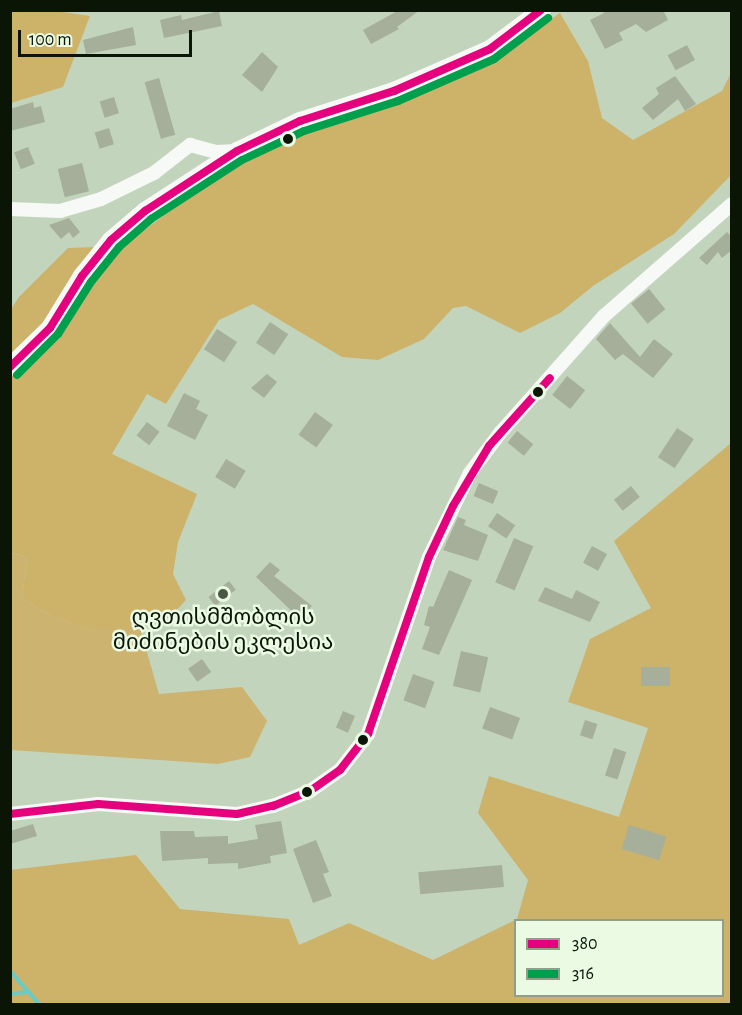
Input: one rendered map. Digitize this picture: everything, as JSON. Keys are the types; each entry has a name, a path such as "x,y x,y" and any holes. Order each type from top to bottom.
{"main road":[{"path":"10,367 50,328 82,276 111,240 145,211 237,151 300,121 394,91 489,49 542,10"}],"street":[{"path":"10,209 60,211 101,199 154,173 190,146 217,152 237,151"},
{"path":"10,814 98,804 237,814 273,806 310,791 340,770 368,734 429,557 461,489 489,446 604,316 732,204"}],"shaded area":[{"path":"11,10 56,11 90,16 63,87 11,103"},
{"path":"560,13 588,61 602,118 633,140 722,91 731,73 731,175 674,234 593,286 560,313 520,333 466,306 453,308 424,339 378,360 342,357 253,304 219,320 166,404 147,394 112,454 197,494 178,542 173,574 186,600 170,617 140,628 111,629 82,627 49,615 22,598 27,557 11,553 11,309 19,297 68,248 122,246 253,151 350,119 482,66"},
{"path":"731,443 731,1004 11,1004 10,870 136,855 180,909 289,919 299,945 349,923 433,960 514,920 514,997 724,997 724,919 517,919 528,880 478,813 489,776 619,817 648,728 568,702 590,639 651,608 614,541"},
{"path":"10,553 27,557 22,598 49,615 82,627 140,628 159,694 242,687 267,721 250,757 218,764 11,750"}],"building":[{"path":"399,10 420,10 397,27 399,29 371,44 363,30"},
{"path":"603,10 663,10 668,20 646,32 636,24 619,33 623,40 605,49 590,20 604,13"},
{"path":"219,11 222,26 164,38 160,20 181,15 182,20"},
{"path":"133,27 136,45 86,54 83,40"},
{"path":"687,45 695,60 676,70 668,55"},
{"path":"262,52 278,67 262,92 242,75"},
{"path":"675,76 696,104 685,111 678,99 653,120 642,108 659,94 656,88"},
{"path":"159,78 175,135 161,139 145,82"},
{"path":"114,97 119,113 105,118 100,101"},
{"path":"33,102 34,108 41,106 45,122 10,131 10,109"},
{"path":"109,128 114,144 100,149 95,132"},
{"path":"28,147 35,164 21,169 14,153"},
{"path":"82,163 89,191 65,197 58,169"},
{"path":"69,218 80,232 73,238 69,232 61,239 49,225"},
{"path":"727,232 732,237 732,250 722,258 718,252 707,265 699,258"},
{"path":"649,289 665,309 647,324 631,303"},
{"path":"270,322 288,334 274,355 256,343"},
{"path":"610,323 640,357 654,339 673,354 653,378 623,354 615,360 596,339"},
{"path":"217,329 237,342 224,362 204,349"},
{"path":"267,374 277,382 264,398 251,388"},
{"path":"567,376 585,390 570,409 552,395"},
{"path":"184,393 200,401 196,409 208,415 195,440 167,426"},
{"path":"315,412 333,425 316,448 299,435"},
{"path":"147,422 160,432 149,445 137,435"},
{"path":"677,428 694,439 675,468 658,457"},
{"path":"517,431 533,444 524,456 508,443"},
{"path":"226,459 246,471 235,489 215,477"},
{"path":"479,483 498,491 493,504 474,496"},
{"path":"631,486 640,497 623,511 614,500"},
{"path":"497,513 515,525 506,539 488,526"},
{"path":"458,517 466,520 464,525 488,535 478,561 443,550"},
{"path":"514,538 533,546 515,590 495,582"},
{"path":"592,546 607,554 598,571 583,563"},
{"path":"270,562 280,570 274,576 312,606 299,618 256,577"},
{"path":"449,570 472,580 439,655 422,649 430,627 424,625 429,606 433,607"},
{"name":"ღვთისმშობლის მიძინების ეკლესია","path":"229,581 236,590 215,606 209,597"},
{"path":"545,587 572,599 576,590 600,602 590,622 538,601"},
{"path":"461,651 488,657 480,692 453,686"},
{"path":"202,659 211,672 197,682 188,669"},
{"path":"641,667 670,667 670,686 641,686"},
{"path":"413,674 435,682 425,708 403,700"},
{"path":"490,707 520,718 512,740 482,729"},
{"path":"343,711 355,716 348,733 336,728"},
{"path":"585,720 597,724 592,739 580,735"},
{"path":"614,748 626,752 617,780 605,776"},
{"path":"281,821 287,853 270,856 271,863 238,869 238,863 208,864 208,858 162,861 160,831 194,831 195,837 228,836 228,844 258,839 255,825"},
{"path":"33,824 37,836 10,844 10,831"},
{"path":"629,825 666,836 659,860 622,849"},
{"path":"316,840 329,872 323,874 332,896 313,903 293,849"},
{"path":"502,865 504,887 420,894 418,872"}],"waterway":[{"path":"10,971 39,1004"},
{"path":"10,994 27,992"}],"transit line":[{"name":"380","path":"10,367 50,328 82,276 111,240 145,211 237,151 300,121 394,91 490,49 541,10"},
{"name":"316","path":"17,375 58,334 91,282 119,247 151,219 242,160 304,131 398,101 494,59 548,18"},
{"name":"380","path":"10,814 98,804 237,814 273,806 310,791 340,770 368,734 429,557 453,506 489,446 550,378"}],"place":[{"name":"ღვთისმშობლის მიძინების ეკლესია","path":"223,594"}]}
